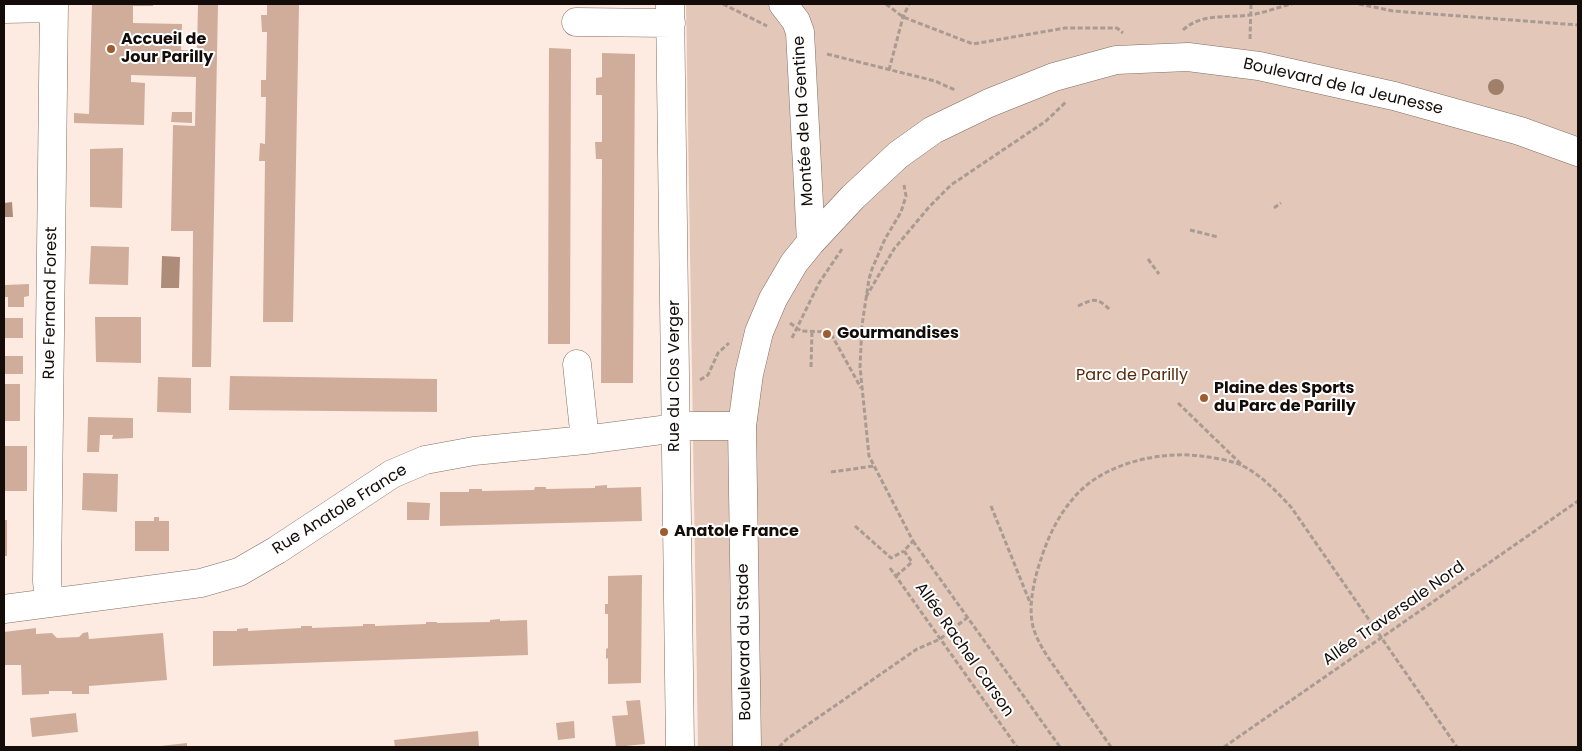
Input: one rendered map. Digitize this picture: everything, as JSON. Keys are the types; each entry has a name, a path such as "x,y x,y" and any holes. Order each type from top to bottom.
{"street":[{"name":"Montée de la Gentine","path":"783,4 796,20 800,32 811,242"},
{"path":"8,7 54,6"},
{"name":"Rue Fernand Forest","path":"49,603 47,581 54,6"},
{"path":"576,22 671,11"},
{"name":"Rue du Clos Verger","path":"671,11 680,747"},
{"name":"Boulevard de la Jeunesse","path":"989,103 1054,77 1116,60 1188,57 1259,66 1394,96 1520,131 1578,152"},
{"name":"Boulevard du Stade","path":"748,747 742,428 749,374 758,337 769,310 794,263 811,242 854,197 898,155 934,130 989,103"},
{"path":"577,364 584,440"},
{"name":"Rue Anatole France","path":"4,609 201,583 239,572 277,550 392,474 426,460 474,451 584,440 675,427 742,428"}],"path":[{"path":"886,4 904,17 973,44 1065,28 1117,28 1124,34"},
{"path":"889,70 909,4"},
{"path":"1251,4 1250,54 1259,66"},
{"path":"1154,59 1188,26 1204,18 1252,14 1292,4"},
{"path":"1359,4 1393,11 1578,25"},
{"path":"822,53 935,82 989,103"},
{"path":"866,297 894,249 929,207 951,185 1046,121 1071,98"},
{"path":"896,186 903,180 906,196 901,212 885,239 872,269 862,326 860,367 869,456 913,541 1060,747"},
{"path":"1274,208 1281,203"},
{"path":"1190,230 1218,237"},
{"path":"792,338 819,283 845,244"},
{"path":"1148,259 1159,274"},
{"path":"1078,306 1092,300 1101,302 1109,309"},
{"path":"769,310 801,331 830,332 863,391"},
{"path":"811,367 812,332"},
{"path":"675,380 698,381 708,375 718,352 727,344 739,338 758,337"},
{"path":"1178,403 1244,467 1269,484 1291,507 1457,747"},
{"path":"1111,747 1048,657 1033,630 1031,606 1035,576 1046,542 1060,516 1081,490 1104,475 1134,461 1158,456 1190,455 1220,459 1244,467"},
{"path":"831,472 874,466"},
{"name":"Allée Traversale Nord","path":"1224,747 1578,501"},
{"path":"991,506 1031,606"},
{"path":"854,526 891,558 904,551 913,541"},
{"path":"896,576 912,562 904,551"},
{"name":"Allée Rachel Carson","path":"890,568 1017,747"},
{"path":"779,747 787,739 917,649 940,638 968,617"}],"green space":[{"name":"Parc de Parilly","path":"686,4 1578,4 1578,747 698,747"}],"shaded area":[{"path":"12,202 13,217 4,217 4,203"},
{"path":"162,256 180,257 179,288 161,288"}],"building":[{"path":"92,4 153,4 153,6 133,6 133,23 182,24 181,50 197,51 198,4 218,4 211,367 192,367 193,231 171,231 173,125 195,126 196,77 131,75 131,82 145,83 144,125 74,123 74,113 89,114"},
{"path":"267,4 299,4 293,322 263,322 265,161 259,161 260,143 265,144 266,97 261,97 261,80 266,80 267,32 262,32 261,15 267,15"},
{"path":"549,48 571,49 570,344 548,344"},
{"path":"602,53 635,54 633,383 601,383 602,159 596,159 595,142 602,142 602,95 596,95 596,78 602,77"},
{"path":"172,112 192,112 192,123 171,122"},
{"path":"123,148 122,208 90,207 90,149"},
{"path":"91,246 129,247 128,285 89,284"},
{"path":"29,284 29,296 24,297 24,307 8,307 8,297 5,297 5,285"},
{"path":"95,317 141,317 141,363 96,362"},
{"path":"5,318 23,318 23,338 5,338"},
{"path":"5,356 23,356 23,374 5,374"},
{"path":"230,376 437,379 437,412 229,410"},
{"path":"158,377 191,378 191,413 157,412"},
{"path":"4,384 20,384 20,421 4,421"},
{"path":"88,417 133,418 133,438 112,439 113,435 100,435 99,452 87,452"},
{"path":"4,446 27,446 27,491 5,491"},
{"path":"83,473 118,474 117,512 82,510"},
{"path":"607,485 607,488 641,487 642,521 440,526 440,492 469,492 469,489 482,489 482,491 534,490 535,487 546,487 546,489 595,488 595,486"},
{"path":"407,502 430,503 429,520 407,520"},
{"path":"154,517 159,517 159,521 169,521 169,551 135,551 135,521 154,521"},
{"path":"4,520 7,520 7,556 4,556"},
{"path":"642,575 641,683 608,684 606,649 608,648 608,614 605,614 605,604 608,604 608,576"},
{"path":"500,619 500,621 527,620 528,655 213,666 213,631 237,631 237,629 248,628 248,631 301,628 301,626 312,626 312,628 363,626 363,624 375,624 375,626 426,624 426,622 490,622 490,620"},
{"path":"36,628 36,634 52,633 57,638 79,637 83,633 88,632 89,639 163,633 167,680 89,686 89,694 72,694 72,691 49,691 49,694 22,695 21,665 4,665 4,632"},
{"path":"640,700 645,744 616,747 612,716 628,715 626,701"},
{"path":"76,713 78,732 32,737 30,718"},
{"path":"574,721 575,738 558,740 556,723"},
{"path":"478,731 479,747 395,747 394,740"},
{"path":"187,743 187,747 160,746"}],"place":[{"name":"Accueil de Jour Parilly","path":"111,49"},
{"name":"Gourmandises","path":"827,334"},
{"name":"Plaine des Sports du Parc de Parilly","path":"1204,398"},
{"name":"Anatole France","path":"664,532"}]}
